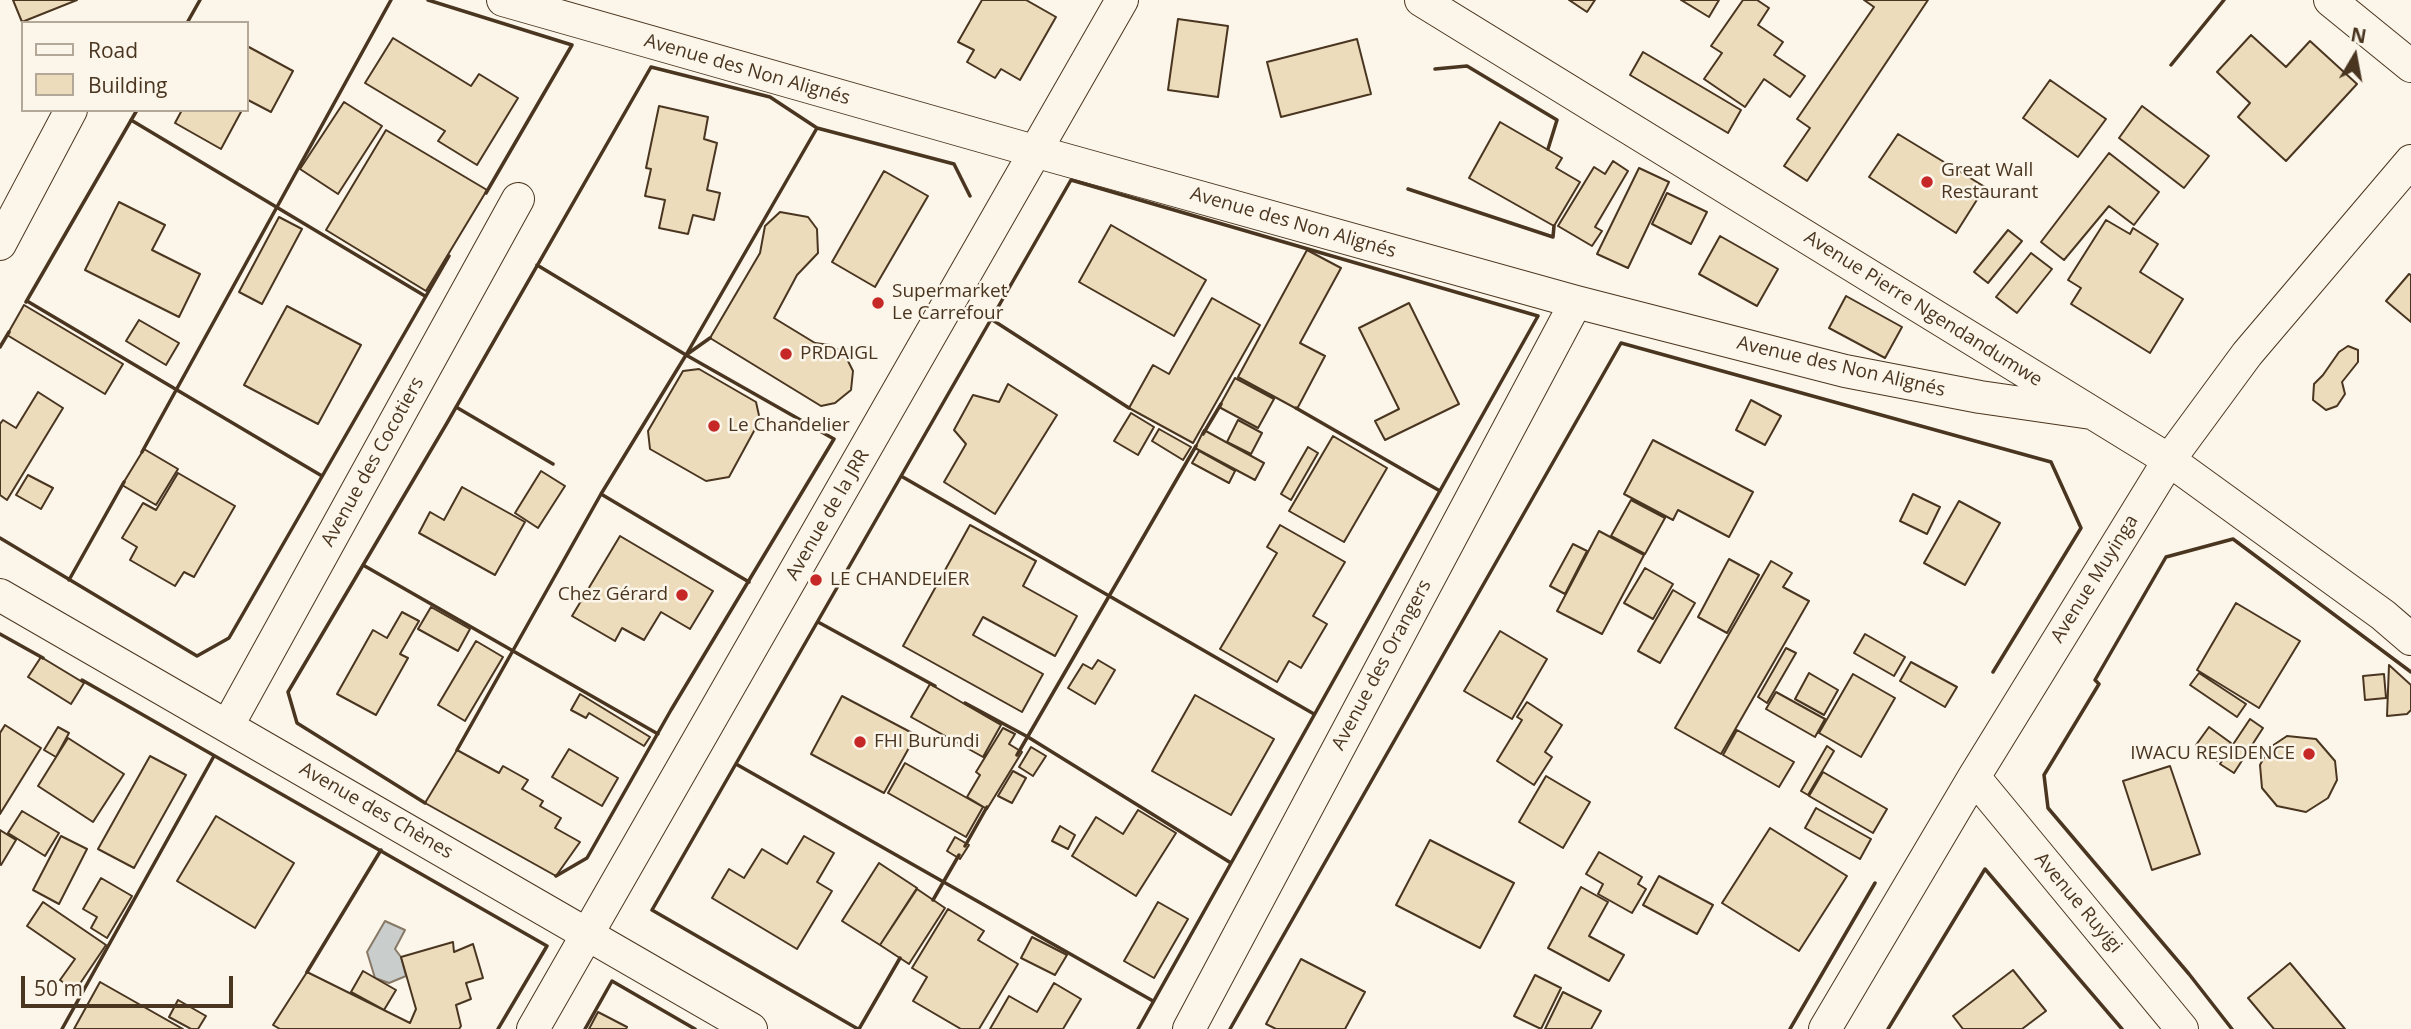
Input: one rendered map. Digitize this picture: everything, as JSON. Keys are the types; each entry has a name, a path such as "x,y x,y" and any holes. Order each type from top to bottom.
{"street":[{"name":"Avenue des Non Alignés","path":"503,0 1576,302 1845,371 1980,397 2091,413"},
{"name":"Avenue de la JRR","path":"533,1029 1122,0"},
{"name":"Avenue Pierre Ngendandumwe","path":"1421,0 2169,460 2383,615 2411,639"},
{"path":"2330,0 2411,66"},
{"path":"0,244 70,112"},
{"name":"Avenue Muyinga","path":"1825,1029 1974,777 2169,460 2247,354 2411,161"},
{"name":"Avenue des Cocotiers","path":"228,726 518,199"},
{"name":"Avenue des Orangers","path":"1189,1029 1576,302"},
{"name":"Avenue des Chènes","path":"0,595 751,1029"},
{"name":"Avenue Ruyigi","path":"1974,777 2182,1029"}],"shaded area":[{"path":"385,921 405,930 395,949 401,957 406,976 389,983 375,978 367,952"}],"building":[{"path":"13,0 77,0 24,21 22,21"},
{"path":"982,0 1026,0 1056,17 1020,80 1001,69 995,78 967,62 974,50 958,42"},
{"path":"1569,0 1595,0 1587,12"},
{"path":"1681,0 1719,0 1709,17"},
{"path":"1743,0 1757,0 1769,8 1758,25 1783,42 1774,55 1805,76 1790,97 1764,79 1745,107 1704,79 1722,53 1711,46"},
{"path":"1864,0 1928,0 1807,181 1784,166 1810,128 1797,119 1874,7"},
{"path":"1178,19 1228,26 1218,97 1168,90"},
{"path":"2251,35 2286,67 2310,41 2357,84 2286,161 2238,117 2250,103 2217,72"},
{"path":"393,38 471,86 479,74 518,98 477,165 438,141 445,131 365,83"},
{"path":"1357,39 1371,94 1281,117 1267,62"},
{"path":"248,47 293,71 271,112 248,100"},
{"path":"1643,52 1741,110 1728,133 1630,75"},
{"path":"2050,80 2106,119 2078,157 2023,118"},
{"path":"344,102 382,126 338,194 300,169"},
{"path":"659,106 708,117 704,139 717,143 707,190 720,193 714,220 693,215 688,234 659,228 665,200 645,196 651,169 646,168"},
{"path":"2142,106 2209,156 2184,188 2119,138"},
{"path":"181,112 241,112 221,149 175,123"},
{"path":"1500,122 1562,158 1556,168 1580,182 1554,226 1469,178"},
{"path":"386,130 487,190 426,291 326,230"},
{"name":"Great Wall Restaurant","path":"1898,134 1985,187 1956,233 1869,177"},
{"path":"2109,153 2159,192 2134,225 2109,206 2064,260 2041,242"},
{"path":"1613,161 1628,171 1595,227 1602,231 1592,246 1558,226 1594,167 1605,174"},
{"path":"1639,168 1669,182 1628,268 1597,254"},
{"path":"884,171 928,196 875,287 832,262"},
{"path":"1667,193 1707,212 1691,244 1652,224"},
{"path":"119,202 165,225 152,250 200,274 179,317 85,270"},
{"path":"780,212 808,217 817,229 818,253 797,275 774,318 815,343 830,345 844,353 853,371 851,390 835,403 821,406 710,338 760,253 765,226"},
{"path":"279,217 302,229 262,304 239,292"},
{"path":"2106,220 2130,234 2133,228 2158,244 2140,272 2183,299 2150,353 2071,304 2081,288 2068,280"},
{"path":"1111,225 1206,280 1174,336 1079,282"},
{"path":"2008,230 2022,241 1988,283 1974,272"},
{"path":"1720,236 1778,269 1757,306 1699,274"},
{"path":"1307,250 1341,268 1300,343 1325,356 1297,409 1238,377"},
{"path":"2031,253 2052,269 2017,313 1996,297"},
{"path":"2409,274 2411,275 2411,322 2386,301"},
{"path":"1846,296 1902,327 1885,358 1829,328"},
{"path":"1212,298 1260,325 1193,443 1129,408 1153,365 1169,374"},
{"path":"1409,303 1459,404 1385,440 1375,421 1399,409 1359,328"},
{"path":"24,305 123,364 105,394 7,335"},
{"path":"287,306 361,345 318,424 244,385"},
{"path":"139,320 179,343 166,365 126,341"},
{"path":"2348,346 2358,350 2358,362 2342,382 2345,394 2337,406 2326,410 2313,400 2314,384 2339,352"},
{"path":"699,369 756,402 760,420 729,477 706,481 650,449 648,431 683,371"},
{"path":"1235,378 1274,399 1258,428 1219,407"},
{"path":"1008,384 1057,415 995,514 944,482 966,444 954,430 973,395 999,402"},
{"path":"38,392 63,408 7,500 0,495 0,424 3,420 16,428"},
{"path":"1751,400 1781,416 1765,445 1736,430"},
{"path":"1131,413 1154,427 1138,455 1114,441"},
{"path":"1238,420 1262,433 1251,454 1227,442"},
{"path":"1159,429 1191,447 1183,460 1152,441"},
{"path":"1204,430 1264,463 1255,480 1195,448"},
{"path":"1333,436 1387,468 1344,542 1289,511"},
{"path":"1653,440 1753,492 1729,537 1678,510 1673,520 1624,494"},
{"path":"1308,447 1318,453 1291,500 1281,494"},
{"path":"144,449 178,469 156,505 122,485"},
{"path":"1199,451 1235,471 1229,483 1192,463"},
{"path":"541,471 565,486 538,528 515,513"},
{"path":"178,473 235,506 194,577 184,572 175,586 130,560 137,547 122,538 143,503 156,510"},
{"path":"28,475 53,488 41,509 16,495"},
{"path":"462,487 525,522 495,575 419,533 430,512 444,520"},
{"path":"1913,494 1940,507 1927,534 1900,521"},
{"path":"1631,500 1665,518 1645,554 1611,536"},
{"path":"1959,501 2000,523 1965,585 1924,563"},
{"path":"970,525 1036,561 1023,586 1077,616 1055,656 983,617 973,635 1043,674 1022,712 903,646"},
{"path":"1280,525 1345,562 1313,616 1327,624 1301,668 1289,661 1277,682 1220,649 1277,553 1267,547"},
{"path":"1599,531 1644,555 1602,634 1557,611"},
{"path":"620,536 713,591 690,629 661,612 644,640 622,628 615,641 572,616"},
{"path":"1573,544 1587,551 1565,594 1550,586"},
{"path":"1729,559 1759,575 1727,633 1698,617"},
{"path":"1771,561 1792,573 1783,587 1809,601 1721,754 1675,728"},
{"path":"1645,568 1673,584 1653,619 1624,603"},
{"path":"1673,590 1695,603 1660,663 1638,651"},
{"path":"2236,603 2300,641 2259,708 2197,670"},
{"path":"431,607 470,629 458,651 418,629"},
{"path":"402,612 419,621 400,654 408,658 376,715 337,694 373,630 387,638"},
{"path":"1500,631 1547,659 1512,719 1464,691"},
{"path":"1865,634 1905,657 1894,676 1854,653"},
{"path":"476,641 503,657 465,721 438,705"},
{"path":"1786,648 1796,653 1767,703 1758,697"},
{"path":"41,657 84,683 71,704 28,677"},
{"path":"1098,660 1115,670 1095,704 1068,688 1083,664 1092,669"},
{"path":"1911,662 1957,687 1945,707 1900,681"},
{"path":"2389,665 2411,685 2411,710 2407,714 2387,716"},
{"path":"1809,673 1838,690 1824,715 1795,699"},
{"path":"2199,673 2246,704 2237,717 2190,685"},
{"path":"1853,674 1895,698 1861,757 1819,733"},
{"path":"2384,674 2386,698 2365,700 2363,676"},
{"path":"930,684 1001,725 983,757 911,717"},
{"path":"1776,692 1825,719 1815,737 1766,709"},
{"path":"580,694 650,737 644,746 589,713 586,718 571,710"},
{"path":"1195,695 1274,739 1231,815 1152,771"},
{"path":"842,696 916,735 884,793 811,754"},
{"path":"1527,702 1562,725 1545,752 1552,757 1534,785 1497,761 1522,720 1517,717"},
{"path":"2250,719 2263,728 2234,773 2220,764"},
{"path":"5,725 41,748 0,814 0,733"},
{"path":"58,727 69,733 56,757 44,750"},
{"path":"2209,727 2231,743 2217,761 2196,745"},
{"path":"1003,728 1015,734 1009,744 1022,752 987,809 967,797 980,775 976,772"},
{"path":"1737,730 1794,762 1779,787 1723,755"},
{"path":"2287,736 2316,739 2335,761 2337,780 2328,798 2306,812 2277,806 2262,788 2260,765 2269,748"},
{"path":"68,738 124,774 93,822 38,786"},
{"path":"1827,746 1834,751 1808,795 1801,791"},
{"path":"1031,747 1046,756 1033,776 1019,767"},
{"path":"569,749 618,778 602,806 552,777"},
{"path":"457,750 499,773 503,766 528,780 522,789 543,801 540,806 561,818 555,828 580,842 556,876 425,803"},
{"path":"150,756 186,775 134,868 98,849"},
{"path":"905,763 983,807 966,837 888,793"},
{"path":"2170,766 2200,854 2152,870 2123,781"},
{"path":"1013,771 1026,778 1012,803 998,796"},
{"path":"1823,772 1887,809 1873,833 1809,796"},
{"path":"1546,776 1590,802 1563,848 1519,822"},
{"path":"1816,808 1871,839 1860,859 1805,828"},
{"path":"1138,810 1176,833 1136,896 1072,856 1096,817 1123,834"},
{"path":"22,811 59,833 45,856 8,833"},
{"path":"216,816 294,863 255,928 177,881"},
{"path":"1060,826 1075,835 1068,849 1052,841"},
{"path":"1770,828 1847,876 1799,951 1722,903"},
{"path":"0,830 16,840 1,865 0,864"},
{"path":"61,836 87,849 59,904 33,890"},
{"path":"804,836 834,853 817,882 832,891 797,949 712,898 729,869 744,878 762,849 787,864"},
{"path":"955,837 969,845 960,859 947,851"},
{"path":"1430,840 1514,883 1480,948 1396,905"},
{"path":"1599,852 1642,877 1638,884 1646,889 1632,913 1598,894 1603,884 1586,874"},
{"path":"879,863 917,888 880,945 842,921"},
{"path":"1659,876 1713,905 1697,934 1643,905"},
{"path":"101,878 132,896 107,938 91,928 97,917 83,909"},
{"path":"1581,887 1608,902 1589,936 1624,955 1609,981 1548,948"},
{"path":"917,889 945,908 909,964 880,945"},
{"path":"43,902 106,945 75,991 60,980 75,959 27,926"},
{"path":"1158,902 1188,919 1154,978 1124,961"},
{"path":"948,909 984,931 978,940 1018,964 979,1029 961,1029 913,1001 927,977 912,968"},
{"path":"1032,937 1067,955 1055,975 1021,958"},
{"path":"453,942 454,952 473,944 483,978 466,983 471,999 456,1005 461,1026 459,1029 280,1029 273,1025 307,972 410,1023 416,1009 401,957"},
{"path":"1301,959 1365,992 1345,1029 1276,1029 1266,1024"},
{"path":"2290,963 2345,1029 2274,1029 2248,998"},
{"path":"2013,970 2046,1011 2022,1029 1963,1029 1953,1016"},
{"path":"363,971 396,990 384,1010 351,992"},
{"path":"1535,975 1561,988 1541,1029 1514,1016"},
{"path":"100,982 183,1029 74,1029"},
{"path":"1054,983 1081,999 1063,1029 990,1029 1009,996 1037,1012"},
{"path":"1563,992 1601,1011 1591,1029 1545,1029"},
{"path":"178,1000 206,1016 198,1029 191,1029 169,1017"},
{"path":"598,1012 627,1027 626,1029 589,1029"}],"wall":[{"path":"188,21 200,0"},
{"path":"142,452 391,0"},
{"path":"428,0 572,45 486,193"},
{"path":"2171,65 2224,0"},
{"path":"1435,69 1467,66 1557,120 1548,149"},
{"path":"425,803 297,723 288,692 447,423 651,67 770,97 817,128 954,164 970,196"},
{"path":"26,302 136,112"},
{"path":"131,120 425,296"},
{"path":"457,750 601,494 686,355 817,128"},
{"path":"858,1029 652,910 1071,180 1538,316 1138,1029"},
{"path":"1408,189 1553,237 1554,226"},
{"path":"0,538 197,656 229,638 449,256"},
{"path":"537,265 686,355 710,338"},
{"path":"27,301 322,476"},
{"path":"991,319 1129,408"},
{"path":"0,347 9,332"},
{"path":"1230,1029 1621,343 2051,462 2081,528 1993,672"},
{"path":"556,876 587,858 671,710 834,439 686,355"},
{"path":"1203,434 1221,404"},
{"path":"456,407 553,464"},
{"path":"1296,408 1440,491"},
{"path":"1017,755 1196,446"},
{"path":"901,476 1314,714"},
{"path":"69,580 124,482"},
{"path":"601,494 749,582"},
{"path":"2232,1029 2189,974 2048,808 2044,775 2099,684 2095,680 2166,557 2233,539 2411,672"},
{"path":"363,565 658,734"},
{"path":"818,622 935,686"},
{"path":"0,634 43,658"},
{"path":"82,680 547,946 498,1029"},
{"path":"965,703 1028,737 1231,863"},
{"path":"62,1029 214,756"},
{"path":"736,764 1153,1001"},
{"path":"965,846 987,807"},
{"path":"307,972 381,850"},
{"path":"933,900 959,855"},
{"path":"1888,1029 1985,869 2122,1029"},
{"path":"1790,1029 1875,883"},
{"path":"859,1029 900,958"},
{"path":"585,1029 612,981 695,1029"}],"place":[{"name":"Great Wall Restaurant","path":"1927,182"},
{"name":"Supermarket Le Carrefour","path":"878,303"},
{"name":"PRDAIGL","path":"786,354"},
{"name":"Le Chandelier","path":"714,426"},
{"name":"LE CHANDELIER","path":"816,580"},
{"name":"Chez Gérard","path":"682,595"},
{"name":"FHI Burundi","path":"860,742"},
{"name":"IWACU RESIDENCE","path":"2309,754"}]}
